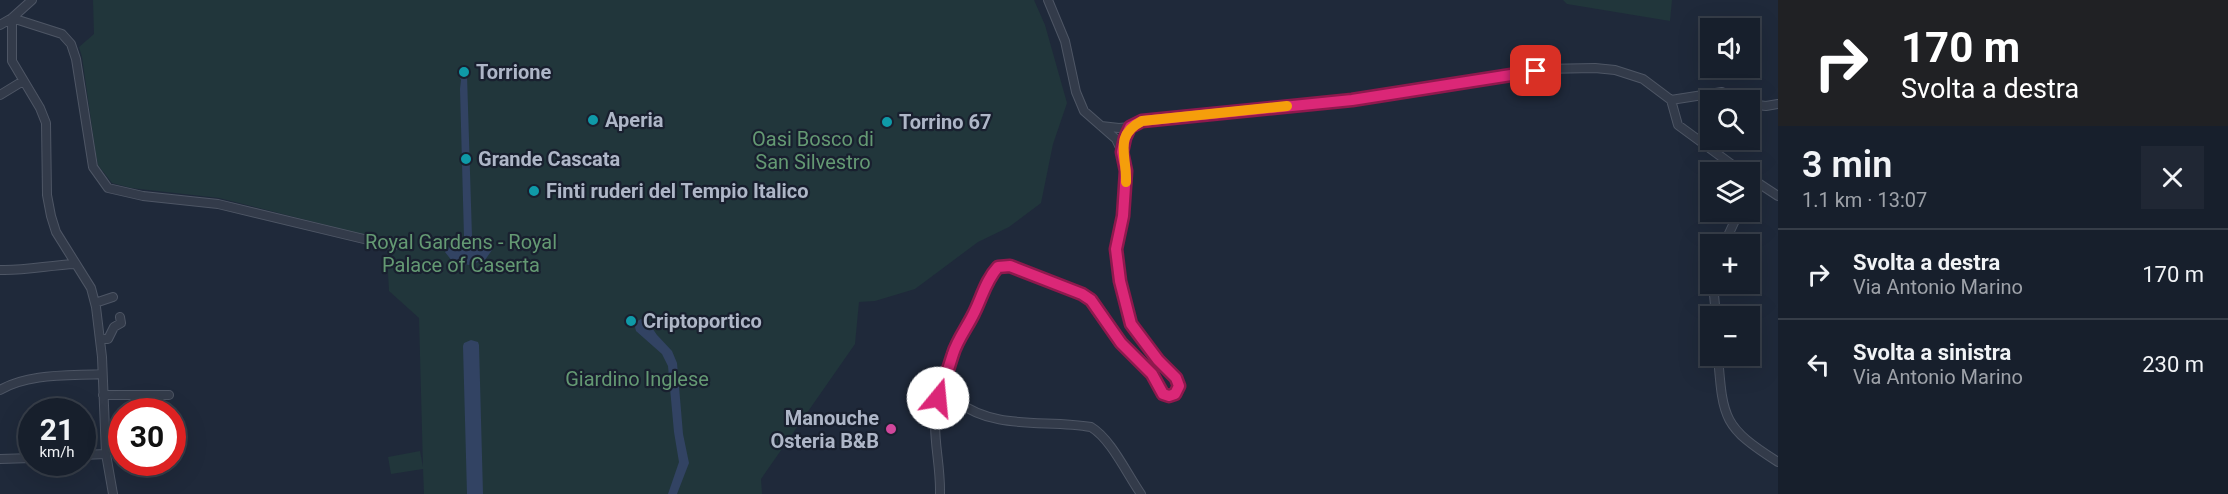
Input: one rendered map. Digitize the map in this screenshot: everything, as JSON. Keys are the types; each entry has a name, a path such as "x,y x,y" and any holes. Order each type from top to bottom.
{"street":[{"path":"0,25 12,18 32,0"},
{"path":"1048,0 1065,40 1076,92 1084,111 1116,139 1122,152 1126,171 1123,216 1116,249 1120,281 1131,324 1158,360 1176,378 1179,386 1175,394 1169,396 1163,394 1152,374 1121,343 1091,300 1082,294 1010,266 998,267 985,285 975,311 953,352 944,374 944,384 947,392 974,413 990,418 1090,427 1099,432 1141,494"},
{"path":"12,18 12,61 44,115 46,123 47,195 51,216 56,232 91,288 95,303 100,339 106,454 113,494"},
{"path":"12,18 62,34 71,44 78,69 93,167 108,188 143,196 218,204 393,246"},
{"path":"1099,125 1130,127 1142,121 1352,100 1542,69 1595,68 1643,78 1671,100 1678,125 1728,162"},
{"path":"0,94 23,81"},
{"path":"1671,100 1700,95"},
{"path":"1760,105 1778,104"},
{"path":"1122,152 1130,127"},
{"path":"1760,184 1778,196"},
{"path":"0,270 22,271 53,264 76,264"},
{"path":"95,303 113,297"},
{"path":"100,339 108,339 114,327 120,323 120,317"},
{"path":"1719,366 1721,396 1725,412 1735,430 1745,441 1778,462"},
{"path":"0,390 10,384 23,381 102,374"},
{"path":"940,494 934,417 944,384"},
{"path":"103,395 169,395"},
{"path":"96,454 106,454"},
{"path":"0,459 18,458"}],"green space":[{"name":"Oasi Bosco di San Silvestro","path":"93,0 1034,0 1045,25 1067,103 1053,144 1041,203 1009,227 978,242 915,289 875,301 859,302 855,344 761,479 762,494 424,494 423,469 391,474 388,457 420,451 423,467 419,318 389,291 387,253 389,241 219,198 131,188 112,183 98,165 79,47 94,34"},
{"path":"1563,0 1672,0 1670,21 1567,4"}],"water":[{"path":"467,75 472,237 485,241 492,250 485,260 469,265 452,261 445,252 452,242 464,237 461,80 459,76"},
{"path":"641,319 648,322 672,351 677,363 683,434 689,463 677,494 668,494 679,462 668,366 662,354 636,331 634,323"},
{"path":"471,340 478,342 479,345 483,494 467,494 463,346"}],"slow traffic":[{"path":"1126,182 1122,152 1125,138 1130,127 1142,121 1287,106"}],"place":[{"name":"Torrione","path":"464,72"},
{"name":"Aperia","path":"593,120"},
{"name":"Torrino 67","path":"887,122"},
{"name":"Grande Cascata","path":"466,159"},
{"name":"Finti ruderi del Tempio Italico","path":"534,191"},
{"name":"Criptoportico","path":"631,321"},
{"name":"Manouche Osteria B&B","path":"891,429"}],"route":[{"path":"938,398 953,352 975,311 985,285 998,267 1010,266 1082,294 1091,300 1121,343 1152,374 1163,394 1169,396 1175,394 1179,386 1176,378 1158,360 1131,324 1120,281 1116,249 1123,216 1126,171 1122,152 1130,127 1142,121 1352,100 1536,71"}],"park label":[{"name":"Royal Gardens - Royal Palace of Caserta","path":"461,254"},
{"name":"Giardino Inglese","path":"637,379"}]}
